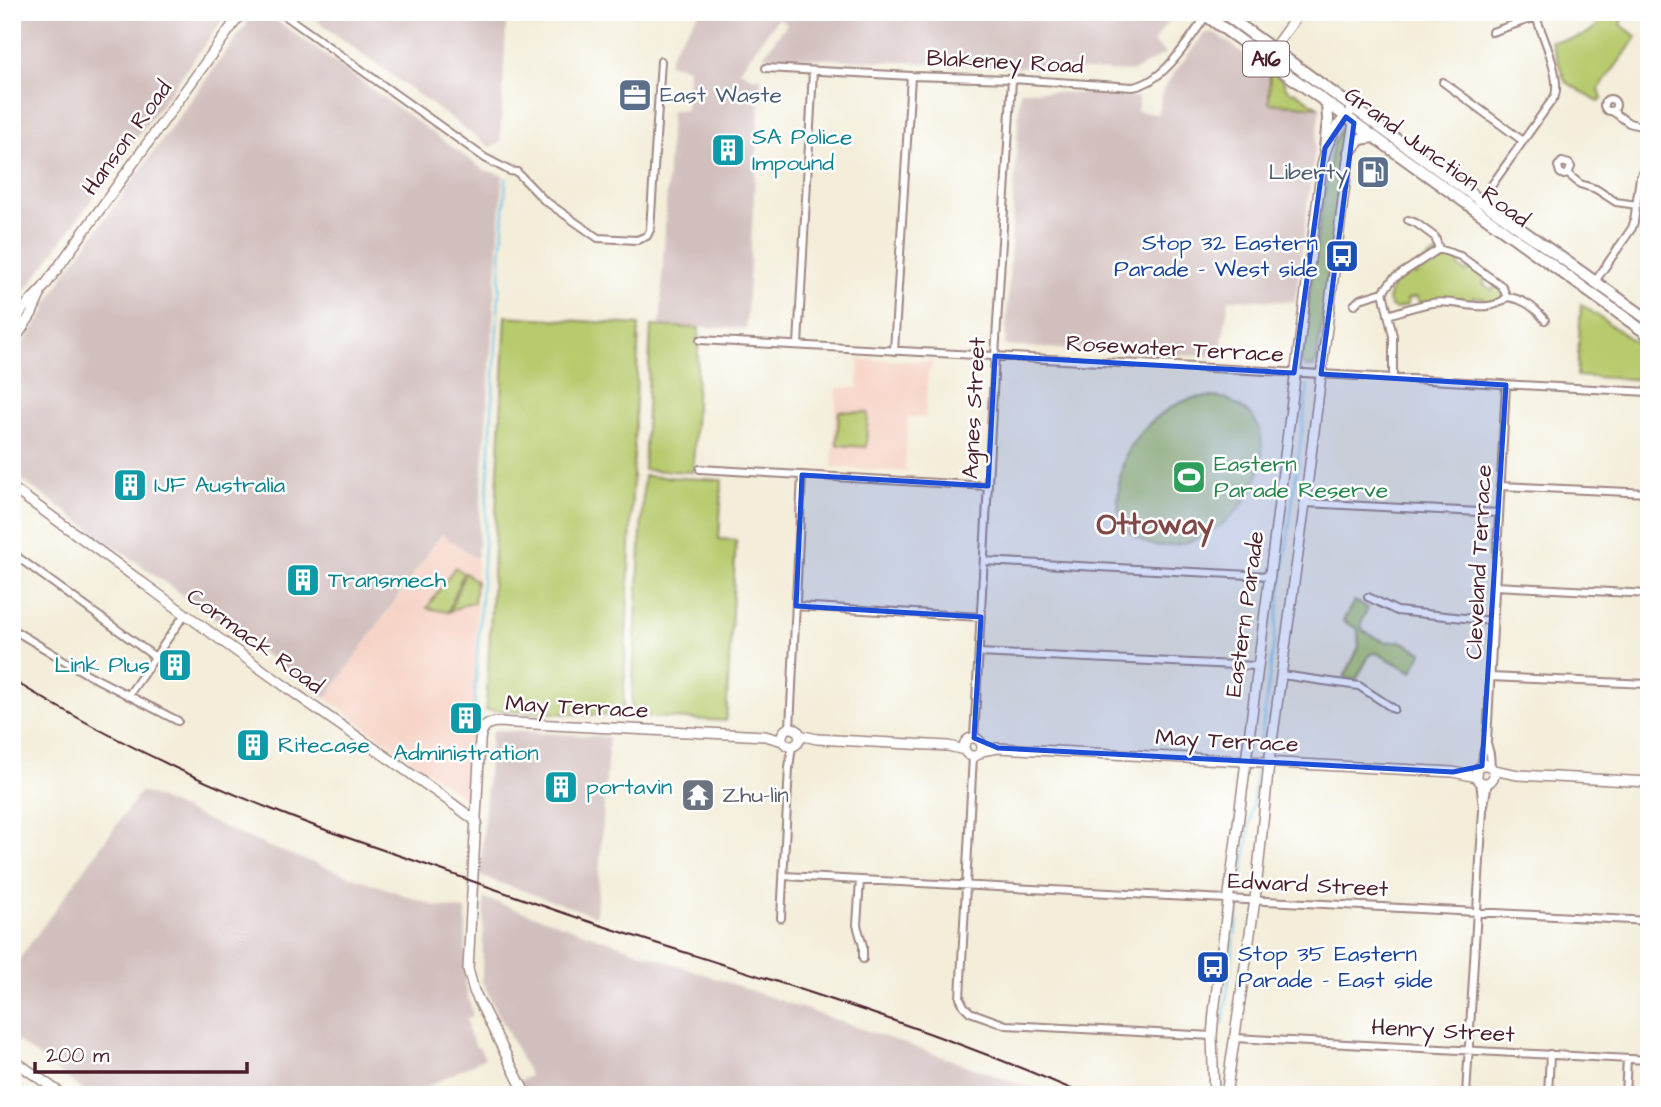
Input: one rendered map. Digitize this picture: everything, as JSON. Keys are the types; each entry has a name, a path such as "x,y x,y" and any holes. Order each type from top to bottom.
{"highway":[{"name":"Grand Junction Road","path":"1222,12 1356,109 1478,205"},
{"name":"Grand Junction Road","path":"1206,13 1350,120 1478,205 1591,286 1649,335"},
{"path":"1325,148 1327,103"},
{"path":"1350,120 1356,109"},
{"path":"1349,152 1360,139 1374,137"},
{"name":"Grand Junction Road","path":"1591,286 1649,320"}],"main road":[{"name":"Hanson Road","path":"12,325 44,287 242,12"},
{"path":"1273,49 1300,12"},
{"name":"Eastern Parade","path":"1214,1091 1212,1036 1228,899 1325,148 1338,125 1350,120 1349,152 1269,763 1255,900 1226,1095"},
{"name":"Hanson Road","path":"12,344 32,313 44,287"},
{"name":"Cormack Road","path":"12,488 323,714 477,822"},
{"name":"May Terrace","path":"477,822 481,734 491,722 948,746 957,743 973,747 1649,782"},
{"path":"477,822 468,969 474,991 526,1095"},
{"path":"12,1059 62,1095"},
{"path":"1214,1091 1223,1084 1231,1065"}],"street":[{"path":"280,12 485,158 517,172 544,200 598,238 642,239 650,230 662,61"},
{"name":"Blakeney Road","path":"766,68 1133,87 1152,80 1169,65 1206,13"},
{"path":"1478,205 1555,96 1557,87 1555,73 1535,14 1492,32"},
{"path":"1649,39 1649,45"},
{"path":"798,345 813,71"},
{"path":"894,351 911,76"},
{"name":"Agnes Street","path":"973,747 1012,79"},
{"path":"1443,82 1523,141"},
{"path":"1612,111 1629,123 1649,131"},
{"path":"1591,286 1632,228 1640,177 1649,160"},
{"path":"1567,174 1580,184 1616,202 1637,205"},
{"path":"1408,220 1435,237 1439,250"},
{"path":"1354,305 1360,299 1383,292 1393,279 1439,250 1460,256 1502,286 1507,297"},
{"path":"1383,292 1393,336 1393,378"},
{"path":"1388,315 1439,302 1492,307 1507,297 1527,303 1545,320"},
{"name":"Rosewater Terrace","path":"700,340 1649,392"},
{"name":"Cleveland Terrace","path":"1466,1095 1485,774 1490,754 1487,741 1506,384"},
{"path":"700,469 988,486"},
{"path":"781,918 803,475"},
{"path":"1500,486 1649,493"},
{"path":"1305,503 1499,513"},
{"path":"12,553 155,657"},
{"path":"984,561 1269,576"},
{"path":"1495,586 1649,594"},
{"path":"1368,597 1397,611 1493,621"},
{"path":"796,606 981,617"},
{"path":"128,696 185,614"},
{"path":"12,629 85,673 178,721"},
{"path":"979,653 1256,666"},
{"path":"1282,675 1359,686 1394,709"},
{"path":"1490,677 1649,684"},
{"path":"973,747 961,1003 970,1012 1006,1025 1212,1036"},
{"name":"Edward Street","path":"783,876 1649,920"},
{"path":"860,880 857,925 863,946 863,959"},
{"name":"Henry Street","path":"1235,1038 1649,1060"},
{"path":"1548,1095 1549,1054"},
{"path":"1625,1095 1627,1059"}],"highlighted area":[{"path":"1346,117 1354,123 1321,374 1506,385 1482,766 1453,772 1363,769 998,748 974,738 981,617 796,606 802,475 988,486 995,356 1294,373 1325,148"}],"shaded area":[{"path":"12,12 228,12 14,307 12,306"},
{"path":"255,12 265,12 484,170 503,175 477,559 442,534 326,698 12,473 12,360 47,309 45,307 67,271"},
{"path":"305,12 507,12 500,143 490,147"},
{"path":"700,12 1175,12 1153,43 1166,53 1132,72 763,56 787,24 778,18 740,70 751,77 761,77 746,329 660,325 671,110 686,110 688,68 668,63 673,49"},
{"path":"1211,32 1269,71 1269,103 1319,107 1295,302 1229,299 1220,357 1005,346 1020,90 1137,97 1137,111 1158,114 1164,87 1203,35"},
{"path":"859,359 934,362 928,374 925,418 908,417 905,472 832,467 837,388 858,388"},
{"path":"443,534 477,559 474,805 326,698"},
{"path":"495,730 609,737 596,916 480,876 491,734"},
{"path":"141,791 269,847 435,906 466,910 465,982 473,1015 466,1020 469,1027 467,1028 485,1058 410,1095 89,1095 12,1037 12,969"},
{"path":"484,898 1049,1095 491,1095 530,1076 482,981"}],"green space":[{"path":"1609,12 1623,18 1620,24 1637,37 1599,89 1602,98 1598,102 1565,81 1551,41 1570,39 1590,32"},
{"path":"1270,71 1283,80 1292,93 1294,91 1318,107 1269,103"},
{"path":"1342,128 1345,131 1345,143 1317,360 1313,367 1305,367 1301,362 1319,224 1333,146"},
{"path":"1442,254 1461,260 1458,266 1466,272 1470,267 1486,279 1483,284 1492,290 1495,286 1500,289 1503,296 1492,303 1483,304 1483,298 1473,297 1471,303 1440,299 1419,303 1417,297 1407,299 1408,305 1395,309 1391,307 1388,300 1393,284 1411,271 1415,275 1423,269 1420,264 1433,255"},
{"path":"1581,304 1649,352 1649,380 1577,376"},
{"path":"506,316 639,325 623,716 486,710"},
{"path":"651,326 699,328 693,472 644,470"},
{"name":"Eastern Parade Reserve","path":"1200,397 1227,399 1253,417 1261,436 1262,447 1257,480 1247,498 1231,517 1210,532 1186,543 1161,546 1150,544 1129,532 1120,515 1119,486 1126,456 1138,435 1158,416 1182,402"},
{"path":"839,411 868,413 866,447 837,445"},
{"path":"644,476 722,480 719,539 736,540 726,721 631,716"},
{"path":"455,567 463,573 448,612 427,608"},
{"path":"465,573 476,581 474,603 467,603 449,612"},
{"path":"1354,601 1368,608 1361,622 1363,631 1385,642 1401,641 1422,652 1412,672 1377,653 1370,654 1356,680 1344,678 1359,647 1358,629 1343,621"}],"waterway":[{"path":"470,781 506,178"},
{"path":"1259,754 1308,385"},
{"path":"1241,892 1257,769"},
{"path":"1223,1024 1239,906"},
{"path":"448,1095 454,1092"}],"railway":[{"path":"12,680 139,750 204,781 289,816 566,914 911,1027 1085,1095"}],"place":[{"name":"East Waste","path":"635,95"},
{"name":"SA Police Impound","path":"728,150"},
{"name":"Liberty","path":"1373,172"},
{"name":"Stop 32 Eastern Parade - West side","path":"1342,256"},
{"name":"Eastern Parade Reserve","path":"1189,477"},
{"name":"IJF Australia","path":"130,485"},
{"name":"Transmech","path":"303,580"},
{"name":"Link Plus","path":"175,665"},
{"name":"Administration","path":"466,718"},
{"name":"Ritecase","path":"253,745"},
{"name":"portavin","path":"561,787"},
{"name":"Zhu-lin","path":"698,795"},
{"name":"Stop 35 Eastern Parade - East side","path":"1213,967"}],"district":[{"name":"Ottoway","path":"1155,525"}]}
